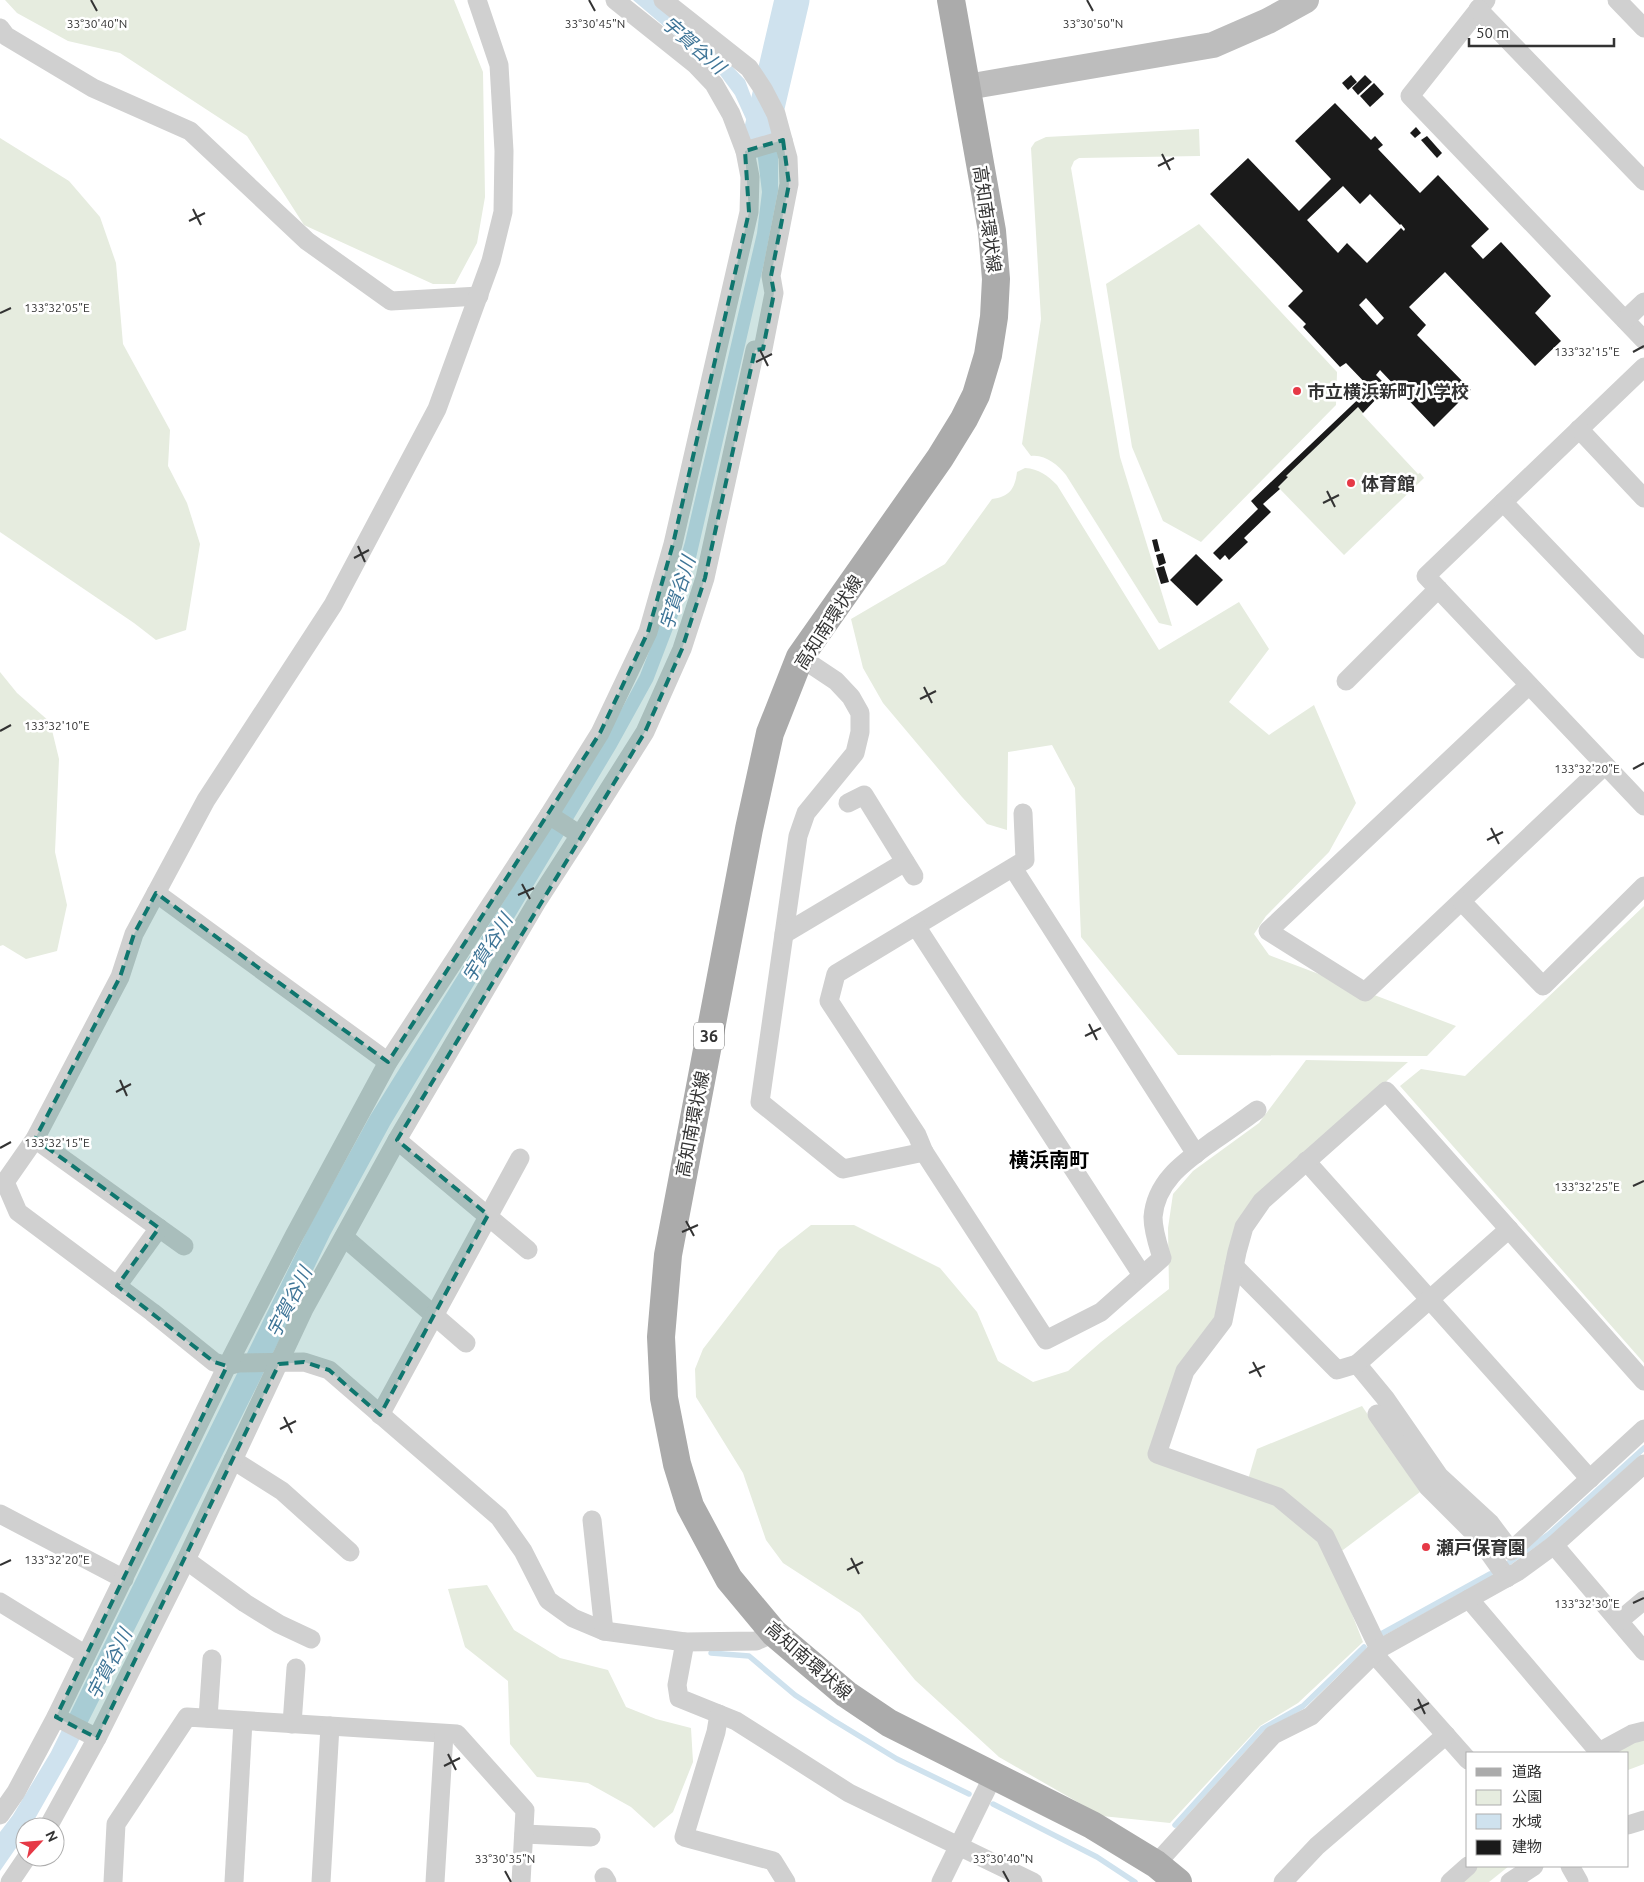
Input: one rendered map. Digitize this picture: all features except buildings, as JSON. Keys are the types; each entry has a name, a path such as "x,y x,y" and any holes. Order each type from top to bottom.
{"main road":[{"name":"高知南環状線","path":"951,0 992,231 996,279 994,317 988,355 976,395 940,458 800,657 770,732 749,829 668,1255 661,1337 664,1398 677,1464 690,1506 729,1579 774,1633 846,1694 889,1723 1092,1825 1156,1864 1178,1882"}],"street":[{"path":"477,0 499,64 504,151 503,212 491,261 437,409 338,596 206,800 134,934 120,977 35,1139 2,1182 18,1212 214,1362 233,1364 304,1362 329,1370 499,1517 523,1551 548,1600 573,1618 604,1631 685,1642 756,1642 774,1633"},
{"path":"0,1815 60,1719 86,1655 233,1364 294,1236 388,1062 551,816 600,733 648,632 672,544 749,212 749,150 714,84 695,64 615,0"},
{"path":"53,1817 186,1560 276,1363 304,1310 397,1140 577,833 645,732 682,649 705,578 755,350 763,349 774,292 771,276 789,184 788,158 780,140 776,114 763,88 749,68 663,0"},
{"path":"966,87 1213,45 1306,0"},
{"path":"1617,0 1644,28"},
{"path":"1644,182 1482,5 1410,96 1644,340"},
{"path":"0,28 6,36 93,88 190,131 308,241 391,301 478,296"},
{"path":"749,150 780,140"},
{"path":"1625,320 1644,302"},
{"path":"1644,367 1426,576 1528,686 1644,806"},
{"path":"1579,429 1644,498"},
{"path":"1503,502 1644,649"},
{"path":"1346,681 1438,589"},
{"path":"800,657 836,681 852,696 860,713 860,732 855,753 806,813 798,836 760,1102 843,1169 924,1152"},
{"path":"1528,686 1268,931 1365,992 1605,765"},
{"path":"784,934 910,869 864,795 848,803"},
{"path":"1023,814 1025,860 836,974 829,1001 917,1135 924,1152 1046,1340 1101,1312 1162,1258 1155,1236 1153,1218 1156,1200 1163,1186 1182,1163 1257,1110"},
{"path":"551,816 577,833"},
{"path":"1013,868 1196,1154"},
{"path":"1462,902 1543,986 1644,886"},
{"path":"156,893 388,1062"},
{"path":"916,926 1142,1276"},
{"path":"1466,1758 1377,1651 1325,1536 1278,1497 1157,1454 1184,1371 1223,1321 1244,1227 1262,1200 1386,1091 1644,1381"},
{"path":"35,1139 184,1246"},
{"path":"397,1140 528,1250"},
{"path":"380,1414 520,1158"},
{"path":"1306,1161 1590,1479"},
{"path":"117,1286 159,1228"},
{"path":"1234,1266 1337,1370 1357,1364 1509,1229"},
{"path":"344,1237 466,1343"},
{"path":"1357,1364 1385,1398 1440,1476 1490,1523 1511,1551 1644,1429"},
{"path":"1377,1414 1428,1487 1478,1537 1507,1578"},
{"path":"233,1460 282,1491 350,1552"},
{"path":"1156,1864 1272,1735 1312,1716 1377,1651 1507,1578 1554,1545 1644,1464"},
{"path":"0,1514 124,1579"},
{"path":"592,1520 604,1631"},
{"path":"1554,1545 1644,1651"},
{"path":"186,1560 245,1603 279,1624 312,1639"},
{"path":"1469,1600 1598,1752 1632,1734 1644,1731"},
{"path":"1619,1622 1644,1600"},
{"path":"0,1602 86,1655"},
{"path":"685,1642 677,1685 679,1698 736,1721 850,1793 1033,1882"},
{"path":"208,1718 212,1659"},
{"path":"292,1724 296,1668"},
{"path":"719,1714 716,1732 684,1837 773,1862 786,1882"},
{"path":"113,1882 116,1824 187,1717 457,1734 525,1810 521,1882"},
{"path":"60,1719 94,1737"},
{"path":"234,1882 243,1721"},
{"path":"321,1882 330,1726"},
{"path":"435,1882 444,1734"},
{"path":"1283,1882 1317,1846 1446,1735"},
{"path":"941,1882 993,1776"},
{"path":"1629,1825 1644,1820"},
{"path":"524,1834 591,1838"},
{"path":"10,1882 20,1867"},
{"path":"1450,1882 1467,1867"},
{"path":"1510,1882 1532,1867"},
{"path":"1571,1867 1579,1882"}],"highlighted area":[{"path":"783,140 789,184 771,276 774,293 763,349 755,350 705,578 682,649 645,732 397,1140 488,1215 380,1415 329,1370 304,1362 279,1364 97,1738 56,1717 227,1366 214,1362 117,1286 159,1228 35,1139 120,977 134,934 156,893 388,1062 600,733 648,632 673,544 749,212 745,151"}],"green space":[{"path":"5,0 454,0 483,72 485,197 477,243 455,284 433,284 304,225 247,136 120,53 68,41 17,13"},
{"path":"1199,129 1200,156 1079,158 1074,161 1071,168 1120,457 1172,626 1159,623 1066,475 1046,458 1031,456 1022,444 1041,319 1031,148 1035,142 1046,137"},
{"path":"0,138 69,181 100,217 116,263 123,344 170,430 168,466 187,503 200,544 186,630 156,640 0,532"},
{"path":"1199,224 1337,372 1336,405 1201,542 1163,521 1132,447 1106,284"},
{"name":"体育館","path":"1358,407 1362,414 1418,474 1420,473 1424,478 1344,555 1278,487 1288,477 1286,476"},
{"path":"1025,468 1043,473 1057,485 1159,650 1239,602 1269,649 1229,702 1269,735 1314,705 1356,803 1329,852 1266,916 1254,934 1269,955 1456,1026 1427,1056 1178,1055 1081,937 1075,788 1052,745 1008,752 1007,830 987,824 883,703 863,668 851,619 945,564 992,499 1007,494 1015,483 1017,472"},
{"path":"0,672 17,693 50,722 59,759 55,852 67,905 57,951 26,959 3,945 0,946"},
{"path":"1644,906 1644,1363 1400,1086 1421,1069 1465,1076"},
{"path":"1306,1060 1408,1062 1258,1196 1218,1320 1150,1458 1276,1500 1322,1538 1363,1642 1298,1703 1260,1726 1170,1823 1102,1816 999,1757 915,1680 860,1613 783,1563 766,1540 743,1473 696,1397 695,1369 703,1349 779,1250 811,1225 854,1225 940,1268 977,1312 998,1361 1033,1382 1068,1371 1101,1342 1169,1289 1168,1228 1173,1194 1193,1171 1259,1123"},
{"path":"1362,1406 1420,1492 1339,1553 1247,1483 1257,1449"},
{"path":"487,1585 514,1630 560,1658 608,1670 626,1707 656,1719 691,1728 693,1762 673,1812 654,1828 631,1807 588,1783 537,1777 510,1744 508,1681 465,1647 448,1589"},
{"path":"1644,1739 1644,1764 1629,1770 1629,1752 1613,1752"},
{"path":"1468,1867 1508,1867 1489,1882 1454,1882"}],"water":[{"name":"宇賀谷川","path":"633,0 654,0 721,55 745,80 754,104 762,98 778,156 778,191 764,263 696,558 679,613 653,681 616,748 390,1125 330,1235 259,1382 75,1748 36,1817 15,1817 15,1849 0,1871 0,1832 13,1815 51,1752 310,1225 370,1116 607,736 640,675 664,613 685,542 757,233 762,192 758,159 746,119 735,95 718,72"}],"waterway":[{"path":"761,133 792,0"},
{"path":"1507,1564 1549,1534 1644,1448"},
{"path":"1381,1634 1490,1574"},
{"path":"1175,1825 1262,1729 1303,1706 1364,1647"},
{"path":"711,1653 749,1656 795,1695 833,1720 897,1759 969,1794"},
{"path":"993,1804 1097,1857 1135,1882"}],"place":[{"name":"市立横浜新町小学校","path":"1297,391"},
{"name":"体育館","path":"1351,483"},
{"name":"瀬戸保育園","path":"1426,1547"}],"district":[{"name":"横浜南町","path":"1049,1159"}]}
